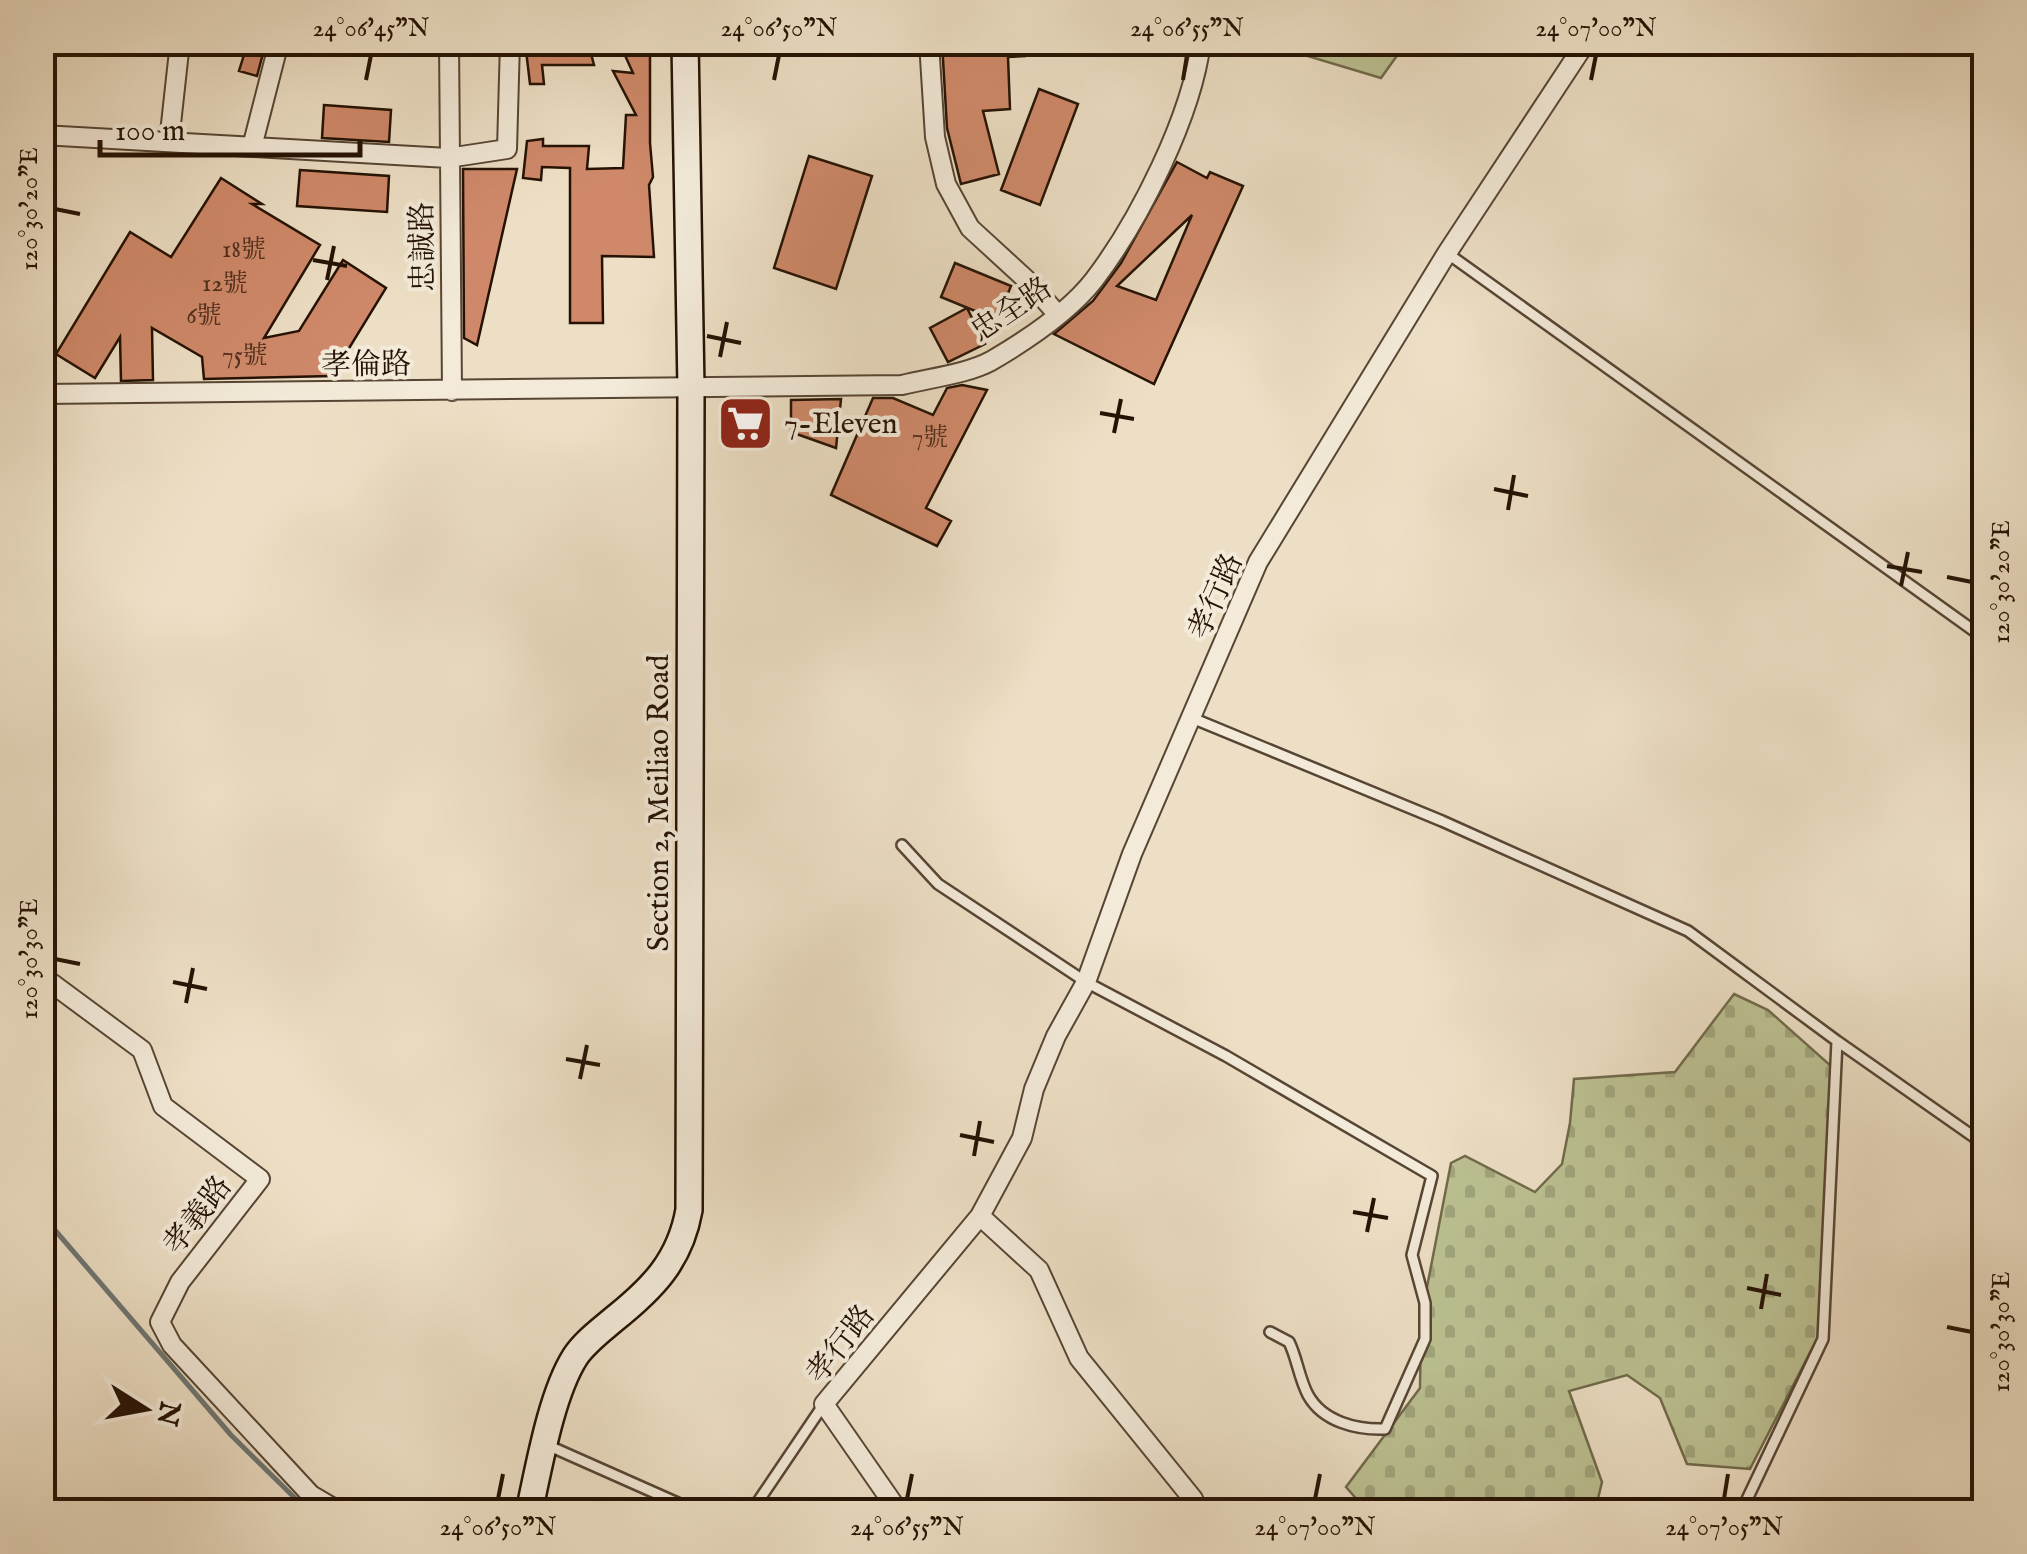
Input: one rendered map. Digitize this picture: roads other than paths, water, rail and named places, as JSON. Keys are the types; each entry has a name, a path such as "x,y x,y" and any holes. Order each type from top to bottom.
{"street":[{"path":"169,142 180,42"},
{"path":"252,147 279,42"},
{"name":"忠誠路","path":"449,42 452,390"},
{"path":"42,135 448,158 507,149 510,42"},
{"name":"Section 2, Meiliao Road","path":"529,1512 544,1444 575,1356 664,1274 680,1244 690,1210 691,389 685,42"},
{"path":"929,42 935,137 946,184 970,228 1030,283 1058,315"},
{"name":"忠全路","path":"691,389 902,384 988,363 1058,315 1093,281 1138,211 1172,139 1201,42"},
{"name":"孝行路","path":"899,1512 824,1404 980,1216 1022,1138 1034,1089 1056,1036 1086,982 1132,854 1258,562 1447,253 1586,42"},
{"name":"孝倫路","path":"42,394 691,389"},
{"name":"孝義路","path":"42,976 142,1050 163,1106 260,1179 180,1282 160,1322 172,1345 311,1495 340,1512"},
{"path":"980,1216 1039,1270 1079,1358 1193,1499 1199,1512"}],"lane":[{"path":"1447,253 1984,638"},
{"path":"1192,718 1442,820 1688,930 1984,1144"},
{"path":"902,844 938,884 1086,982 1226,1056 1432,1176 1412,1255 1425,1303 1425,1338 1384,1429 1356,1430 1327,1414 1308,1396 1288,1342 1270,1332"},
{"path":"1741,1512 1822,1338 1837,1041"},
{"path":"751,1512 824,1404"},
{"path":"544,1444 698,1512"}],"waterway":[{"path":"42,1215 231,1435 309,1512"}],"place":[{"name":"7-Eleven","path":"745,423"}]}
